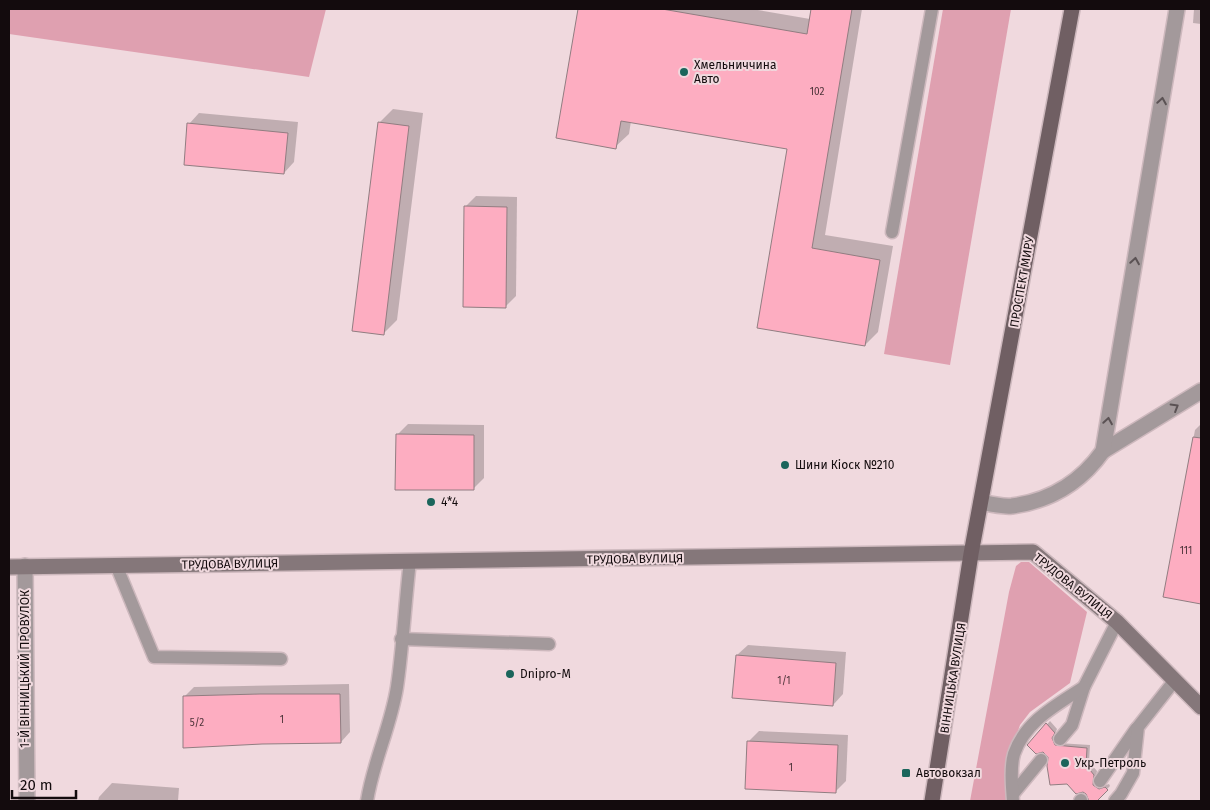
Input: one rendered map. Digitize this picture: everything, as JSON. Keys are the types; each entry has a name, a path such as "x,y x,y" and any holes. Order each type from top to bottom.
{"main road":[{"name":"ПРОСПЕКТ МИРУ","path":"971,554 1072,9"},
{"name":"ТРУДОВА ВУЛИЦЯ","path":"9,566 1032,552 1117,622 1201,707"},
{"name":"ВІННИЦЬКА ВУЛИЦЯ","path":"932,801 971,554"}],"street":[{"path":"1103,451 1177,9"},
{"path":"981,502 1011,506 1056,495 1092,466 1103,451 1201,391"},
{"name":"1-Й ВІННИЦЬКИЙ ПРОВУЛОК","path":"25,566 26,801"}],"lane":[{"path":"892,232 932,9"},
{"path":"368,801 370,779 382,748 397,688 410,561"},
{"path":"116,565 154,657 281,659"},
{"path":"1060,739 1072,725 1084,687 1117,622"},
{"path":"401,639 549,644"},
{"path":"1100,781 1138,727 1175,680"},
{"path":"1013,798 1014,755 1033,722 1084,687"},
{"path":"1115,801 1122,794 1133,772 1138,727"},
{"path":"1013,798 1041,760"}],"shaded area":[{"path":"9,9 326,9 309,77 9,34"},
{"path":"943,9 1011,9 950,365 884,354"},
{"path":"1021,562 1029,562 1087,612 1070,683 1030,712 1020,725 1005,769 1008,801 970,801 1009,592 1016,566"}],"building":[{"path":"578,9 662,9 807,34 811,9 852,9 812,248 880,260 865,346 757,328 787,149 621,121 616,149 556,138"},
{"path":"378,122 409,126 384,335 352,331"},
{"path":"187,123 288,133 284,174 184,165"},
{"path":"464,206 507,207 506,308 463,307"},
{"path":"396,434 474,435 474,490 395,490"},
{"path":"1193,437 1201,438 1201,604 1163,597"},
{"path":"736,655 836,663 833,706 732,698"},
{"path":"340,694 341,743 183,748 183,696"},
{"name":"Укр-Петроль","path":"1046,723 1055,733 1052,738 1055,745 1087,748 1086,765 1094,775 1093,785 1099,789 1105,787 1108,790 1097,801 1089,801 1083,792 1076,794 1067,784 1050,785 1047,766 1048,757 1043,752 1036,754 1027,745"},
{"path":"747,741 838,745 836,793 745,789"}],"place":[{"name":"Хмельниччина Авто","path":"684,72"},
{"name":"Шини Кіоск №210","path":"785,465"},
{"name":"4*4","path":"431,502"},
{"name":"Dnipro-M","path":"510,674"},
{"name":"Укр-Петроль","path":"1065,763"},
{"name":"Автовокзал","path":"906,773"}]}
